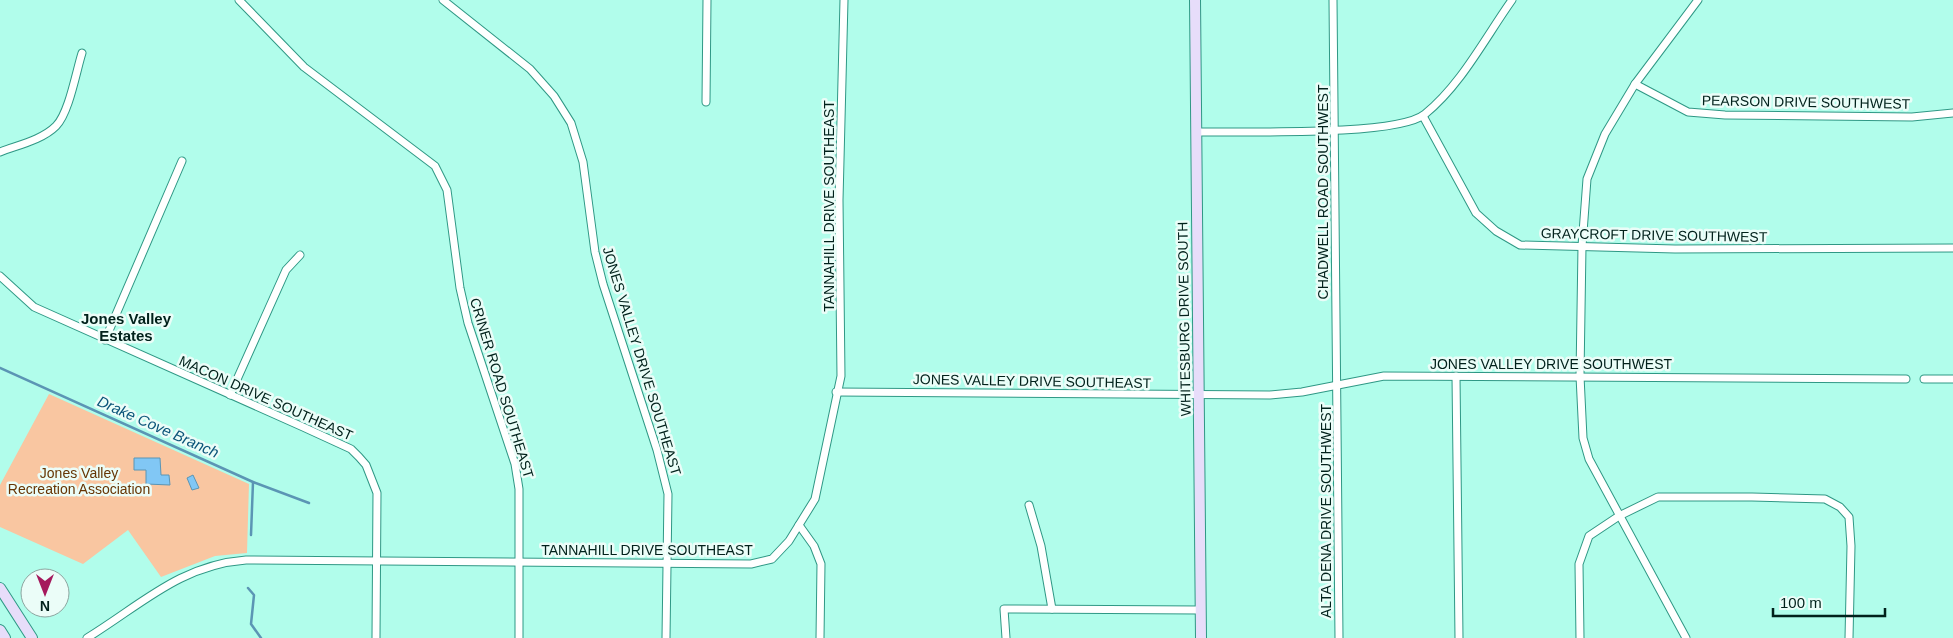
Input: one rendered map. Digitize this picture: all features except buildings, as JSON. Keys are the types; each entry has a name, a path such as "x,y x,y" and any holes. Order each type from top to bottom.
{"main road":[{"name":"WHITESBURG DRIVE SOUTH","path":"1195,0 1201,638"},
{"path":"0,588 32,638"},
{"path":"0,630 5,638"}],"street":[{"name":"CRINER ROAD SOUTHEAST","path":"239,0 304,67 435,166 447,190 460,288 468,323 515,464 519,489 519,638"},
{"name":"JONES VALLEY DRIVE SOUTHEAST","path":"443,0 530,69 554,96 571,124 583,162 595,252 603,284 657,450 668,494 666,638"},
{"path":"706,102 707,0"},
{"name":"TANNAHILL DRIVE SOUTHEAST","path":"87,638 180,577 223,562 377,561 520,564 751,564 772,559 789,541 815,499 831,429 836,392 841,376 839,200 844,0"},
{"name":"CHADWELL ROAD SOUTHWEST","path":"1333,0 1338,384"},
{"path":"1196,132 1359,130 1396,125 1423,116 1450,90 1512,0"},
{"path":"1686,638 1589,459 1583,438 1580,376 1582,246 1587,179 1605,134 1634,84 1698,0"},
{"path":"0,152 42,136 57,126 66,107 82,54"},
{"name":"PEARSON DRIVE SOUTHWEST","path":"1634,84 1688,112 1697,113 1912,117 1953,113"},
{"name":"GRAYCROFT DRIVE SOUTHWEST","path":"1423,116 1476,213 1496,232 1520,245 1675,249 1935,250 1953,248"},
{"path":"104,340 182,161"},
{"path":"230,395 286,270 300,255"},
{"name":"MACON DRIVE SOUTHEAST","path":"0,276 34,308 351,449 359,456 366,464 377,493 376,638"},
{"name":"JONES VALLEY DRIVE SOUTHWEST","path":"1199,395 1294,393 1384,376 1906,379"},
{"path":"1456,376 1459,638"},
{"path":"1924,379 1953,379"},
{"name":"ALTA DENA DRIVE SOUTHWEST","path":"1338,384 1339,638"},
{"name":"JONES VALLEY DRIVE SOUTHEAST","path":"836,392 1199,395"},
{"path":"1580,638 1579,564 1589,536 1619,516 1658,498 1826,499 1840,507 1849,517 1852,546 1849,638"},
{"path":"1029,505 1041,546 1052,609"},
{"path":"799,525 814,546 821,564 820,638"},
{"path":"1006,638 1004,610 1200,610"}],"green space":[{"name":"Jones Valley Recreation Association","path":"49,394 249,484 247,553 215,556 161,577 128,530 83,564 0,527 0,485"}],"water":[{"path":"134,458 160,458 161,475 169,475 170,485 146,484 146,470 134,470"},
{"path":"193,475 199,488 192,490 187,478"}],"waterway":[{"name":"Drake Cove Branch","path":"0,368 253,482 309,503"},
{"path":"251,535 253,482"},
{"path":"248,588 254,595 251,624 261,638"}],"district":[{"name":"Jones Valley Estates","path":"126,328"}]}
